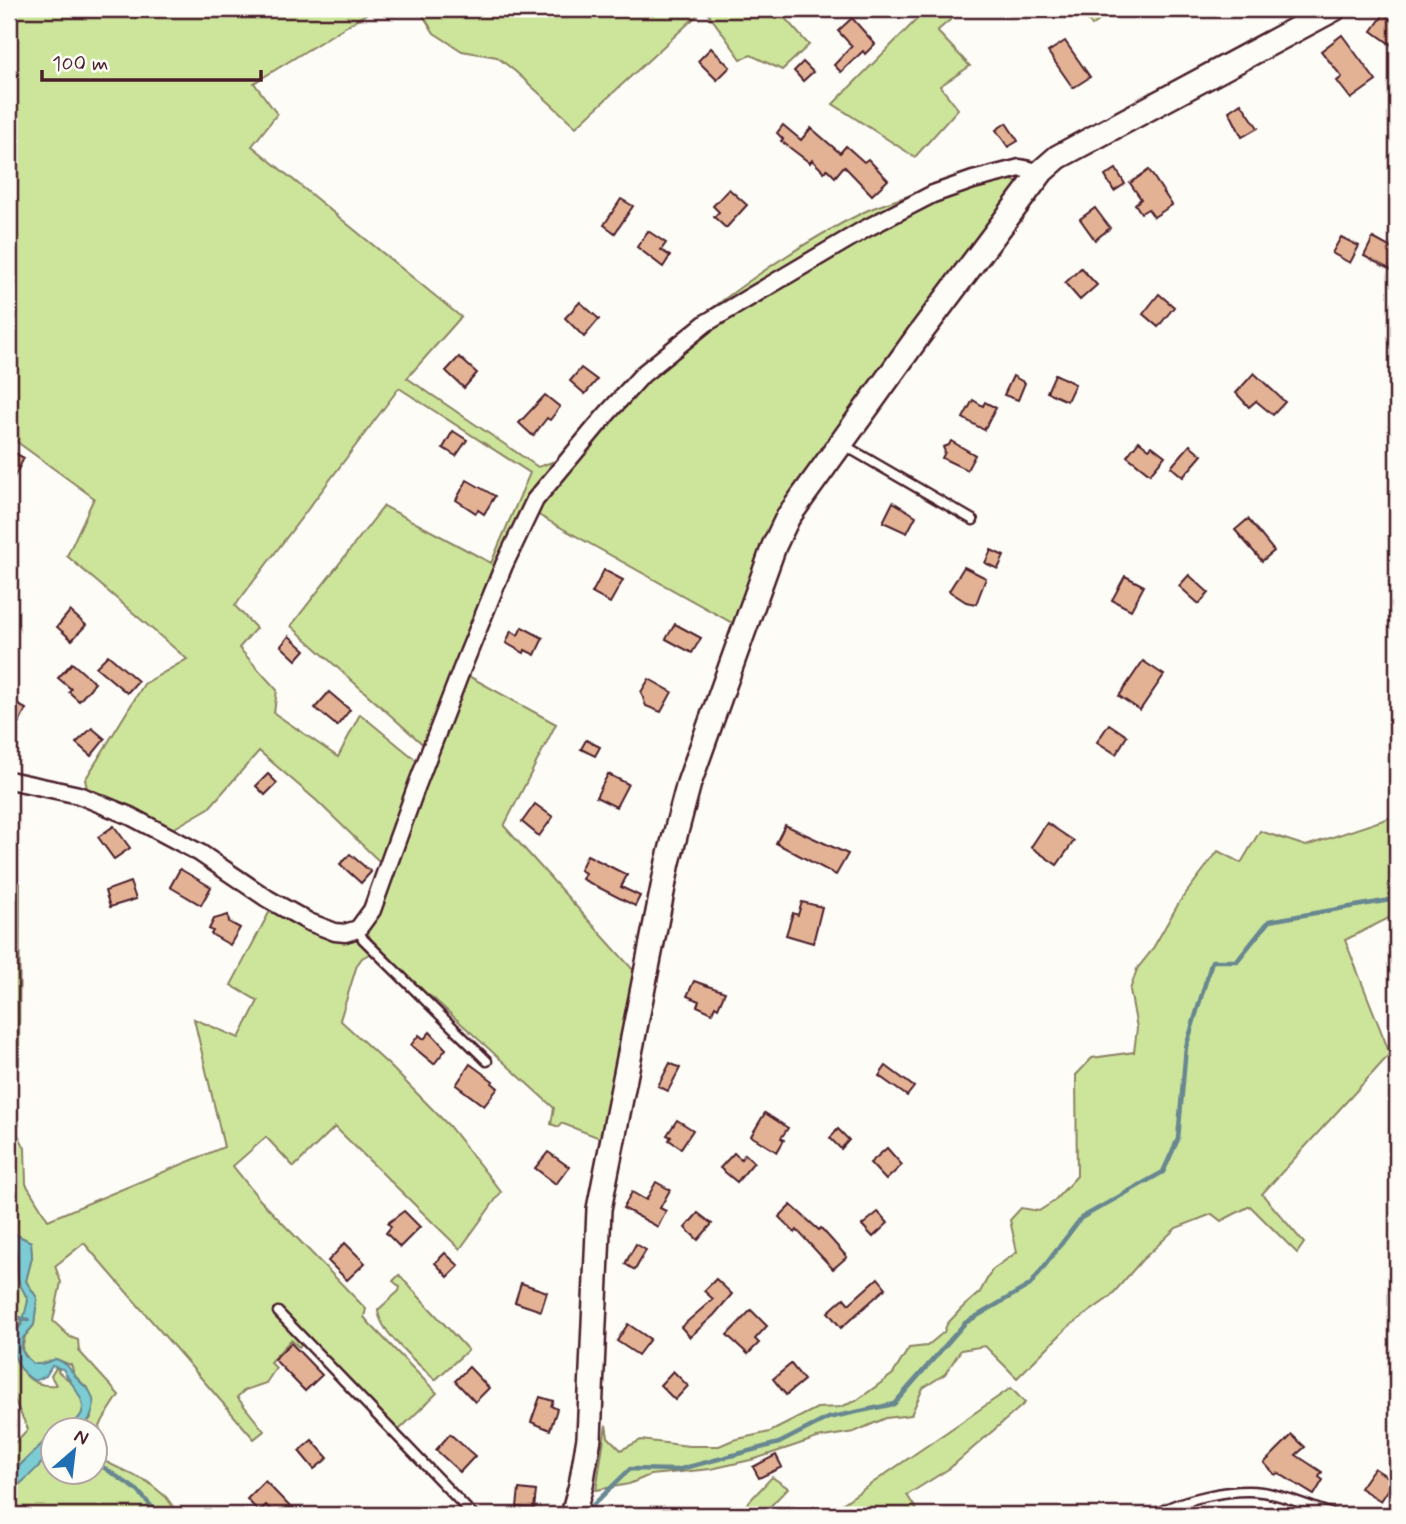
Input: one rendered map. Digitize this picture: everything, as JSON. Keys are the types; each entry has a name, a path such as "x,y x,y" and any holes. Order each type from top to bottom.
{"street":[{"path":"573,1515 582,1485 589,1438 599,1209 668,862 689,783 782,527 840,443 1038,176 1058,157 1334,9"},
{"path":"9,780 79,795 130,816 200,853 268,899 309,922 335,932 345,933 358,929 372,910 416,785 509,554 536,500 605,416 643,374 706,323 865,229 933,194 973,180 1020,168 1030,170 1038,176"}],"lane":[{"path":"840,443 973,520"},
{"path":"358,929 363,939 487,1061"},
{"path":"278,1312 473,1515"},
{"path":"1155,1515 1175,1504 1210,1495 1262,1492 1335,1515"}],"green space":[{"path":"9,9 374,9 254,83 277,114 252,146 461,317 407,378 538,467 552,462 500,568 427,748 291,626 384,506 491,563 530,473 399,388 235,606 256,628 239,648 277,690 274,713 338,757 360,714 421,764 385,867 317,801 259,751 209,808 171,830 88,792 85,780 144,684 187,659 67,556 94,498 9,436"},
{"path":"419,9 704,9 576,127 497,57 462,51 434,33"},
{"path":"705,9 790,9 782,15 809,45 782,70 751,55 741,59"},
{"path":"927,9 963,9 937,31 970,66 940,86 958,109 915,157 833,104"},
{"path":"1080,9 1114,9 1092,26"},
{"path":"1004,177 1019,183 791,499 736,625 533,512 629,395 677,352 760,293 935,197"},
{"path":"917,193 708,317 655,353 730,295 810,241 866,211"},
{"path":"463,673 556,724 504,826 635,972 605,1140 561,1123 559,1127 551,1124 554,1108 390,962 375,945 364,925"},
{"path":"1392,817 1397,821 1397,914 1345,940 1390,1054 1262,1194 1304,1243 1297,1253 1250,1206 1221,1221 1212,1214 1176,1228 1142,1260 1110,1297 1068,1327 1017,1378 985,1346 961,1350 945,1374 923,1388 911,1415 886,1418 854,1432 817,1438 755,1459 711,1469 650,1475 629,1484 596,1490 606,1425 608,1437 621,1450 641,1440 689,1446 719,1446 770,1432 817,1408 840,1407 856,1401 893,1374 909,1348 927,1346 944,1332 947,1324 980,1292 992,1270 1017,1252 1010,1220 1021,1208 1039,1211 1053,1202 1077,1176 1076,1075 1092,1058 1134,1052 1137,1028 1130,990 1137,969 1152,950 1180,901 1218,851 1241,863 1260,831 1306,846"},
{"path":"9,882 20,883 19,1065 9,1065"},
{"path":"273,905 355,937 371,953 357,965 340,1020 449,1126 501,1192 460,1249 335,1127 294,1167 266,1137 233,1166 260,1200 366,1309 364,1317 369,1323 437,1393 399,1430 309,1338 299,1347 291,1340 270,1362 276,1368 266,1383 245,1390 237,1397 264,1431 254,1439 84,1243 55,1266 61,1282 53,1321 70,1337 78,1340 79,1351 119,1395 106,1416 91,1416 89,1390 75,1376 71,1365 56,1359 37,1365 31,1363 22,1350 25,1336 34,1325 37,1298 26,1281 32,1258 31,1242 9,1231 9,1108 19,1124 16,1131 25,1148 26,1184 48,1220 224,1147 194,1019 239,1038 258,1001 231,985"},
{"path":"9,1244 16,1252 18,1278 28,1301 26,1315 11,1340 16,1358 24,1373 37,1383 56,1385 51,1376 56,1368 59,1370 78,1391 83,1406 80,1416 38,1416 38,1448 9,1476 9,1449 28,1429 9,1389"},
{"path":"399,1275 468,1350 435,1380 401,1348 380,1319 378,1310 399,1291 400,1287 393,1281"},
{"path":"1011,1388 1025,1403 950,1468 907,1495 918,1512 914,1515 826,1515"},
{"path":"108,1463 148,1482 166,1497 179,1515 9,1515 9,1494 38,1467 38,1486 108,1486"},
{"path":"772,1477 788,1488 762,1515 726,1515 746,1505"}],"water":[{"path":"9,1231 31,1242 32,1257 26,1281 37,1298 34,1325 23,1338 21,1348 34,1364 56,1359 63,1362 91,1394 94,1405 90,1416 80,1416 82,1402 63,1369 52,1366 46,1376 35,1381 25,1373 14,1356 12,1336 22,1324 28,1301 19,1281 16,1251 9,1244"},
{"path":"38,1448 38,1466 9,1494 9,1476"}],"building":[{"path":"1384,14 1397,25 1397,40 1393,46 1372,31"},
{"path":"852,18 875,44 865,54 863,51 841,72 834,65 852,46 838,31"},
{"path":"1342,35 1376,81 1351,99 1337,81 1342,77 1321,51"},
{"path":"1065,41 1090,77 1073,88 1048,52"},
{"path":"711,48 730,67 717,80 698,61"},
{"path":"803,62 813,72 803,81 794,71"},
{"path":"1241,103 1258,128 1242,137 1229,111"},
{"path":"1006,123 1018,141 1008,147 996,130"},
{"path":"783,125 801,140 811,128 840,153 846,146 864,162 868,159 888,180 872,195 844,166 835,177 827,169 824,172 812,160 810,163 781,141 783,139 777,133"},
{"path":"1116,169 1125,184 1114,191 1105,176"},
{"path":"1149,170 1172,205 1154,217 1148,209 1141,213 1135,204 1141,199 1130,183"},
{"path":"729,189 747,205 726,228 714,217 719,212 713,206"},
{"path":"621,199 633,206 615,233 604,225"},
{"path":"1095,208 1110,228 1095,240 1080,219"},
{"path":"648,231 666,243 661,250 670,256 663,267 637,247"},
{"path":"1341,237 1359,246 1350,263 1332,253"},
{"path":"1373,238 1397,251 1397,273 1364,256"},
{"path":"1081,268 1097,285 1080,300 1065,283"},
{"path":"1159,294 1174,307 1158,327 1143,314"},
{"path":"580,302 599,319 584,337 565,318"},
{"path":"459,357 477,373 464,388 446,371"},
{"path":"581,368 597,380 585,394 570,381"},
{"path":"1254,373 1285,402 1273,415 1256,401 1249,407 1236,393"},
{"path":"1055,374 1075,384 1067,401 1047,392"},
{"path":"1013,376 1025,383 1018,400 1004,395"},
{"path":"545,395 560,407 533,436 519,423"},
{"path":"973,400 983,406 985,402 996,408 984,430 963,418"},
{"path":"453,431 467,440 456,456 443,448"},
{"path":"951,441 975,455 967,470 942,458 945,452 943,447"},
{"path":"1139,441 1149,449 1152,446 1165,456 1150,474 1127,456"},
{"path":"1190,445 1202,455 1183,477 1171,467"},
{"path":"9,450 24,458 9,487"},
{"path":"467,480 495,496 484,514 478,510 476,513 456,500"},
{"path":"893,502 916,516 907,533 883,522"},
{"path":"1248,519 1274,551 1262,561 1235,530"},
{"path":"991,550 1004,556 998,569 985,563"},
{"path":"964,567 986,578 976,604 966,602 949,591"},
{"path":"604,570 623,580 610,603 592,593"},
{"path":"1189,575 1209,593 1199,604 1179,586"},
{"path":"1125,576 1144,586 1131,610 1112,600"},
{"path":"70,611 86,625 72,640 57,627"},
{"path":"675,624 701,638 692,653 666,639"},
{"path":"522,627 543,638 535,655 525,650 524,653 506,643 511,631 518,635"},
{"path":"289,636 305,650 296,660 281,646"},
{"path":"108,655 138,681 127,693 96,667"},
{"path":"1143,661 1164,675 1140,710 1119,696"},
{"path":"72,663 95,683 79,701 69,692 71,689 58,678"},
{"path":"649,679 672,692 661,712 646,706 641,692"},
{"path":"329,692 350,710 337,726 315,708"},
{"path":"9,700 26,709 17,726 9,721"},
{"path":"1109,724 1127,736 1116,754 1097,742"},
{"path":"92,728 105,739 91,756 76,743"},
{"path":"586,740 600,747 595,756 581,749"},
{"path":"268,774 277,783 265,795 256,786"},
{"path":"608,774 628,784 616,807 596,797"},
{"path":"535,804 553,817 539,836 522,822"},
{"path":"1047,823 1074,841 1057,865 1031,847"},
{"path":"785,825 848,854 836,875 776,843"},
{"path":"114,826 130,848 114,859 98,837"},
{"path":"350,854 371,872 361,883 340,864"},
{"path":"587,855 627,875 621,887 640,896 635,906 582,879 585,873 580,870"},
{"path":"180,869 211,887 201,905 170,887"},
{"path":"130,882 136,899 110,907 105,891"},
{"path":"802,902 822,907 813,943 786,935 793,913 798,915"},
{"path":"228,915 229,922 240,928 230,945 211,934 213,931 209,929 214,919"},
{"path":"694,981 725,992 718,1008 715,1006 712,1013 697,1006 699,1001 687,996"},
{"path":"430,1032 446,1049 434,1064 411,1045 419,1035 424,1039"},
{"path":"670,1063 680,1068 668,1091 658,1086"},
{"path":"470,1064 498,1088 484,1106 456,1085"},
{"path":"886,1066 914,1087 907,1096 879,1076"},
{"path":"765,1113 788,1128 781,1138 784,1140 777,1152 751,1136"},
{"path":"677,1120 693,1130 681,1148 669,1140 671,1137 667,1135"},
{"path":"838,1129 849,1140 841,1149 830,1138"},
{"path":"887,1148 902,1165 886,1180 870,1163"},
{"path":"548,1152 569,1167 556,1184 535,1168"},
{"path":"734,1153 741,1159 745,1154 754,1162 737,1182 720,1168"},
{"path":"656,1182 670,1190 660,1208 666,1211 658,1227 623,1208 632,1192 646,1200"},
{"path":"791,1205 819,1230 821,1228 847,1257 833,1269 797,1230 795,1233 779,1217"},
{"path":"404,1211 420,1227 400,1247 386,1233 391,1227 388,1223"},
{"path":"878,1212 888,1223 873,1237 862,1225"},
{"path":"698,1213 712,1224 698,1240 685,1228"},
{"path":"345,1243 365,1263 347,1280 328,1261"},
{"path":"636,1244 646,1250 635,1270 625,1264"},
{"path":"445,1253 459,1266 448,1277 435,1263"},
{"path":"878,1278 886,1288 841,1328 828,1312 844,1298 849,1304"},
{"path":"716,1279 732,1294 690,1337 681,1327 713,1299 704,1291"},
{"path":"521,1283 547,1292 541,1311 515,1302"},
{"path":"751,1310 767,1326 755,1339 759,1343 748,1354 727,1335"},
{"path":"628,1324 650,1339 638,1355 617,1341"},
{"path":"291,1343 322,1375 305,1391 274,1359"},
{"path":"791,1364 804,1380 786,1395 773,1379"},
{"path":"469,1367 489,1388 475,1402 455,1381"},
{"path":"673,1371 688,1386 675,1400 660,1385"},
{"path":"540,1397 553,1401 551,1406 557,1409 550,1430 531,1422"},
{"path":"450,1434 475,1456 460,1472 436,1450"},
{"path":"1292,1435 1305,1447 1296,1455 1322,1472 1319,1477 1323,1480 1314,1495 1278,1473 1275,1475 1264,1463"},
{"path":"312,1440 328,1458 314,1469 299,1451"},
{"path":"776,1455 782,1467 759,1478 753,1467"},
{"path":"1374,1468 1394,1481 1381,1501 1360,1488"},
{"path":"265,1481 298,1515 275,1515 266,1505 259,1512 247,1499"},
{"path":"519,1489 536,1491 534,1509 517,1507"}],"waterway":[{"path":"9,19 14,9"},
{"path":"587,1515 591,1507 630,1469 677,1470 779,1443 828,1418 894,1404 965,1323 1030,1285 1081,1218 1163,1172 1178,1139 1186,1047 1212,961 1237,961 1269,921 1397,897"},
{"path":"9,1316 28,1320"},
{"path":"108,1470 137,1490 159,1515"}]}
